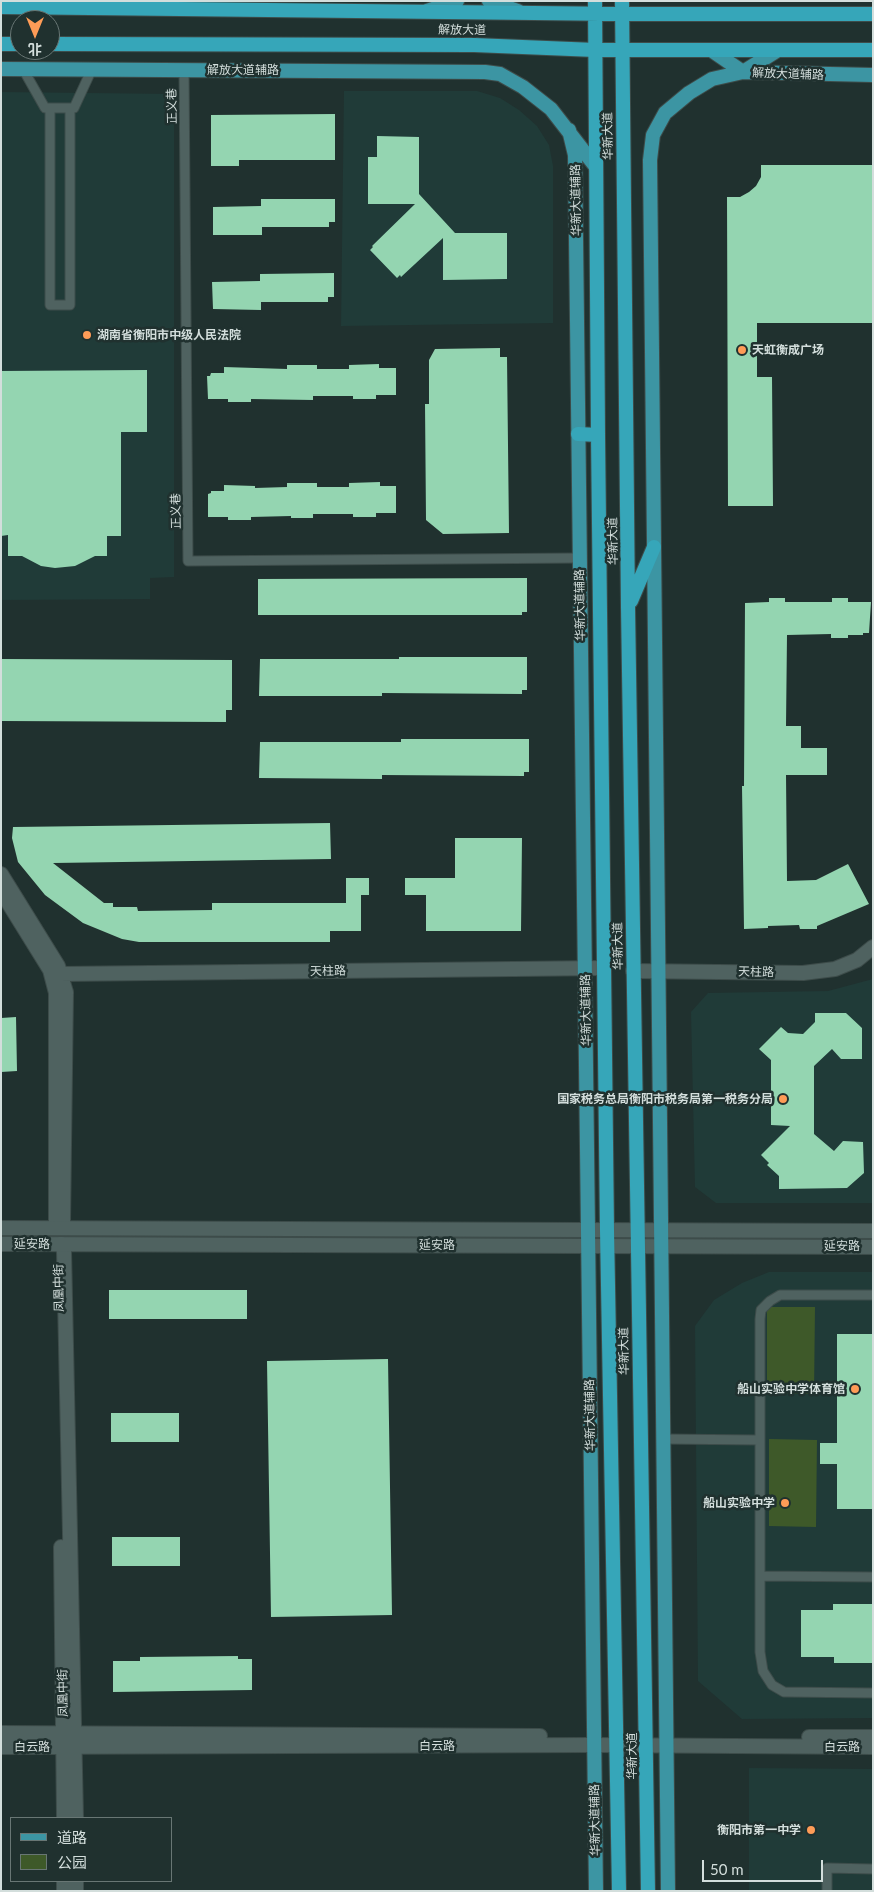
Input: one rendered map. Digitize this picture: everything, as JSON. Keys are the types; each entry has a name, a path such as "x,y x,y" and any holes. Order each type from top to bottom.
{"highway":[{"name":"解放大道","path":"1,7 519,12 622,7 873,14"},
{"name":"华新大道","path":"595,7 607,1230 619,1891"},
{"name":"华新大道","path":"622,7 633,971 648,1891"},
{"name":"解放大道","path":"60,44 474,45 595,50 873,50"},
{"path":"578,434 598,435"},
{"path":"628,607 654,547"}],"main road":[{"path":"427,11 456,1"},
{"path":"489,1 519,12"},
{"name":"解放大道辅路","path":"711,50 743,72 873,75"},
{"path":"668,1891 650,160 653,135 665,113 689,93 712,79 743,72 778,50"},
{"name":"解放大道辅路","path":"1,68 485,72 500,74 523,86 551,109 596,167"},
{"name":"华新大道辅路","path":"569,130 575,155 596,1891"}],"street":[{"path":"1,874 58,966 56,975 56,1222 60,1228"},
{"path":"1,891 50,970 56,975"},
{"name":"天柱路","path":"633,971 803,973 834,969 857,960 873,947"},
{"name":"天柱路","path":"56,975 604,968"},
{"name":"延安路","path":"1,1228 873,1231"},
{"name":"延安路","path":"1,1244 873,1246"},
{"name":"凤凰中街","path":"61,1244 58,1251 69,1733 64,1817"},
{"name":"白云路","path":"1,1733 647,1741 873,1737"},
{"name":"白云路","path":"1,1747 594,1740"},
{"name":"白云路","path":"667,1741 873,1747"},
{"name":"凤凰中街","path":"69,1747 76,1817"}],"lane":[{"path":"23,69 45,108 74,108 92,69"},
{"name":"正义巷","path":"184,70 188,561 580,558"},
{"path":"50,108 50,306 70,306 70,108"},
{"path":"873,1295 780,1295 770,1301 762,1310 760,1320 760,1652 763,1671 772,1685 784,1692 873,1693"},
{"path":"663,1440 760,1440"},
{"path":"760,1576 873,1577"},
{"path":"827,1891 827,1868 873,1869"}],"shaded area":[{"path":"344,91 477,91 500,98 519,110 537,126 549,145 553,166 553,323 341,326"},
{"name":"湖南省衡阳市中级人民法院","path":"1,92 174,94 174,577 150,578 150,599 1,600"},
{"name":"国家税务总局衡阳市税务局第一税务分局","path":"873,979 873,1203 716,1203 695,1187 691,1012 708,993 828,991"},
{"name":"船山实验中学","path":"769,1272 873,1272 873,1718 742,1719 698,1681 695,1326 714,1300 742,1283"},
{"name":"衡阳市第一中学","path":"749,1768 873,1769 873,1891 749,1891"}],"green space":[{"path":"767,1307 815,1307 814,1394 767,1393"},
{"path":"769,1439 817,1440 816,1527 769,1526"}],"building":[{"path":"335,114 335,160 239,160 239,166 211,166 211,115"},
{"path":"377,136 419,137 419,194 455,233 507,233 507,279 443,280 443,238 401,277 400,275 397,278 370,250 415,204 368,204 368,157 377,157"},
{"name":"天虹衡成广场","path":"761,165 873,165 873,323 757,323 757,377 772,377 773,506 728,506 727,197 740,197 756,186 761,177"},
{"path":"261,199 335,199 335,222 329,222 329,227 262,227 262,235 213,235 213,207 261,206"},
{"path":"334,273 334,297 328,297 328,302 261,302 261,310 213,309 212,282 260,281 260,274"},
{"path":"500,348 500,357 507,357 509,533 443,534 426,520 425,404 429,404 429,360 435,349"},
{"path":"379,364 379,368 396,368 396,395 376,395 376,399 353,399 353,396 313,396 313,400 251,399 251,402 228,402 228,399 208,399 207,376 210,376 211,373 224,373 224,367 287,369 287,365 317,365 317,369 349,369 349,365"},
{"path":"147,370 147,432 121,432 121,536 107,536 107,556 95,556 75,566 55,568 41,566 22,556 8,556 8,535 1,536 1,371"},
{"path":"380,482 380,486 396,486 396,513 376,513 376,517 353,517 353,514 313,514 313,518 291,518 291,516 251,517 251,520 228,520 228,517 208,517 208,494 211,491 224,491 224,485 255,486 255,488 287,487 287,483 317,483 317,487 349,487 349,483"},
{"path":"527,578 527,612 522,612 522,615 258,615 258,579"},
{"path":"769,598 785,598 785,602 832,602 832,598 848,598 848,602 871,602 869,633 848,635 848,638 831,638 831,634 787,635 786,726 801,726 801,748 827,748 827,775 786,775 787,881 816,880 848,864 869,904 817,926 817,929 800,929 799,925 744,929 742,786 744,786 745,603 769,602"},
{"path":"399,657 527,657 527,690 522,690 522,694 382,693 382,696 259,696 260,659 399,659"},
{"path":"1,659 232,660 232,710 226,710 226,722 1,721"},
{"path":"401,739 529,739 529,772 524,772 524,776 382,775 382,779 259,778 260,742 401,742"},
{"path":"330,823 331,859 53,863 104,903 113,903 113,907 137,907 138,911 212,910 212,903 346,903 346,878 369,878 369,895 361,895 361,931 330,931 330,942 139,942 122,939 83,923 45,895 18,862 12,838 13,827"},
{"path":"455,838 522,838 521,931 426,931 426,895 405,895 405,878 455,878"},
{"path":"815,1013 846,1013 862,1028 862,1059 841,1059 832,1049 814,1066 814,1134 834,1151 843,1141 863,1142 864,1173 847,1188 779,1189 779,1176 767,1165 769,1163 761,1155 790,1126 771,1125 771,1060 759,1049 781,1027 788,1033 803,1034 815,1022"},
{"path":"16,1017 17,1071 1,1072 1,1018"},
{"path":"109,1290 247,1290 247,1319 109,1319"},
{"name":"船山实验中学体育馆","path":"837,1334 873,1334 873,1509 837,1509 837,1464 820,1464 820,1443 837,1443"},
{"path":"388,1359 392,1615 271,1617 267,1361"},
{"path":"111,1413 179,1413 179,1442 111,1442"},
{"path":"112,1537 180,1537 180,1566 112,1566"},
{"path":"833,1604 873,1604 873,1663 834,1663 834,1657 801,1657 801,1610 833,1610"},
{"path":"238,1656 238,1659 252,1659 252,1690 113,1692 113,1661 140,1661 140,1657"}],"place":[{"name":"湖南省衡阳市中级人民法院","path":"87,335"},
{"name":"天虹衡成广场","path":"742,350"},
{"name":"国家税务总局衡阳市税务局第一税务分局","path":"783,1099"},
{"name":"船山实验中学体育馆","path":"855,1389"},
{"name":"船山实验中学","path":"785,1503"},
{"name":"衡阳市第一中学","path":"811,1830"}]}
